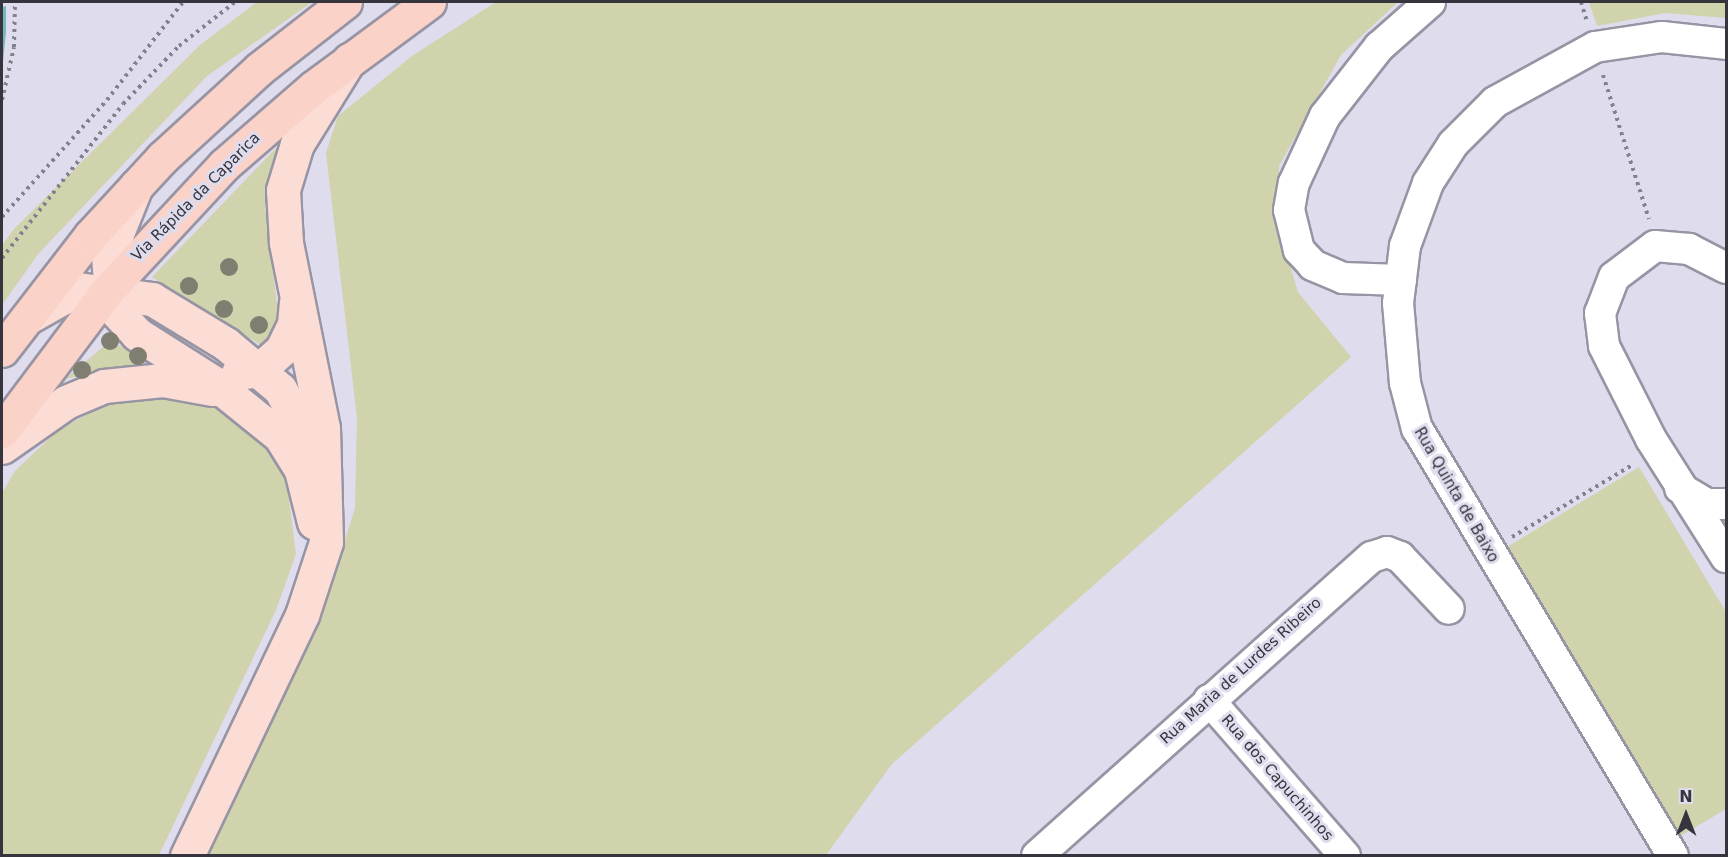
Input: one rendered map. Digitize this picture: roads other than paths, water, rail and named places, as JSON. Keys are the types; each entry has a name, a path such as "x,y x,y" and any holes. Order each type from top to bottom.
{"highway":[{"path":"2,350 136,185 225,98 345,2"},
{"name":"Via Rápida da Caparica","path":"2,431 107,291 224,165 349,60 429,2"}],"main road":[{"path":"188,855 302,615 320,567 327,517 323,428 283,222 286,175 297,144 349,60"},
{"path":"136,185 108,256 107,291 127,326 248,408 293,454 311,502 314,563 302,615"},
{"path":"2,350 50,301 78,289 107,291 153,299 173,309 259,370 293,406 311,440 327,517"},
{"path":"127,326 227,372 259,370 290,337 296,290"},
{"path":"2,447 66,402 123,382 200,385 248,408"}],"street":[{"path":"1401,280 1343,278 1313,265 1299,250 1289,210 1294,183 1325,116 1379,48 1430,2"},
{"name":"Rua Quinta de Baixo","path":"1673,855 1488,551 1417,429 1405,383 1401,280 1405,246 1428,183 1453,144 1495,102 1595,47 1662,37 1726,44"},
{"path":"1726,268 1700,252 1655,246 1614,277 1603,298 1600,329 1658,450 1680,488 1726,557"},
{"path":"1680,488 1707,504 1726,504"},
{"name":"Rua Maria de Lurdes Ribeiro","path":"1037,855 1372,556 1387,552 1400,556 1449,609"},
{"name":"Rua dos Capuchinhos","path":"1209,700 1345,855"}],"water":[{"path":"6,6 6,32 2,72 2,7"}]}
